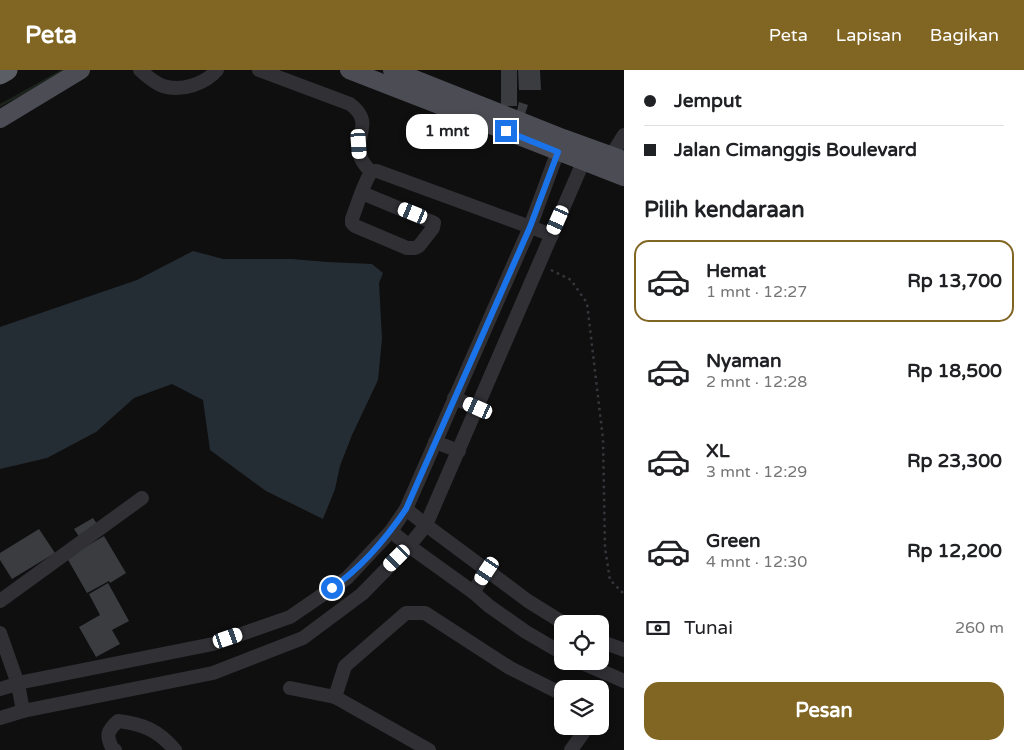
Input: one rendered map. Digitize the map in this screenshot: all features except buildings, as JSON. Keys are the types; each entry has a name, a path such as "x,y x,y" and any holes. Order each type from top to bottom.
{"highway":[{"path":"0,74 7,70"}],"main road":[{"path":"0,118 81,70"},
{"path":"349,70 587,155 624,177"},
{"path":"392,70 560,145"},
{"path":"587,155 618,158"}],"street":[{"path":"140,70 162,86 177,88 192,86 213,75 217,70"},
{"path":"259,70 350,104 357,109 362,117 363,126 359,144 360,156 371,172"},
{"path":"618,158 624,135"},
{"path":"0,689 213,644 290,616 347,578 391,531 406,509 530,227 560,145"},
{"path":"0,718 23,711 213,673 303,638 362,594 409,546 426,525 587,155"},
{"path":"362,193 434,223 433,228 419,246 412,249 407,248 352,223 352,219 362,193 371,172 377,170 552,235"},
{"path":"454,398 478,408"},
{"path":"435,442 459,451"},
{"path":"0,601 142,498"},
{"path":"406,509 528,601 554,617"},
{"path":"391,531 489,606 526,632 554,648"},
{"path":"473,592 487,571"},
{"path":"335,697 345,666 406,613 425,613 510,668 554,690"},
{"path":"0,633 18,684 23,711"},
{"path":"609,644 624,650"},
{"path":"599,670 624,681"},
{"path":"290,688 335,697 429,750"},
{"path":"115,750 112,748 108,738 110,728 118,721 149,727 175,750"},
{"path":"571,750 582,735"}],"path":[{"path":"539,264 571,280 587,303 603,439 605,548 610,580 624,594"}],"shaded area":[{"path":"61,70 69,70 0,107 0,104"},
{"path":"193,251 223,259 292,259 372,264 383,273 379,283 382,339 378,380 352,435 340,466 335,489 323,519 266,491 210,450 203,400 172,384 134,398 96,432 47,458 0,469 0,327 137,280"}],"route":[{"path":"332,588 347,578 380,543 406,509 530,227 553,167 558,152 506,131"}]}
